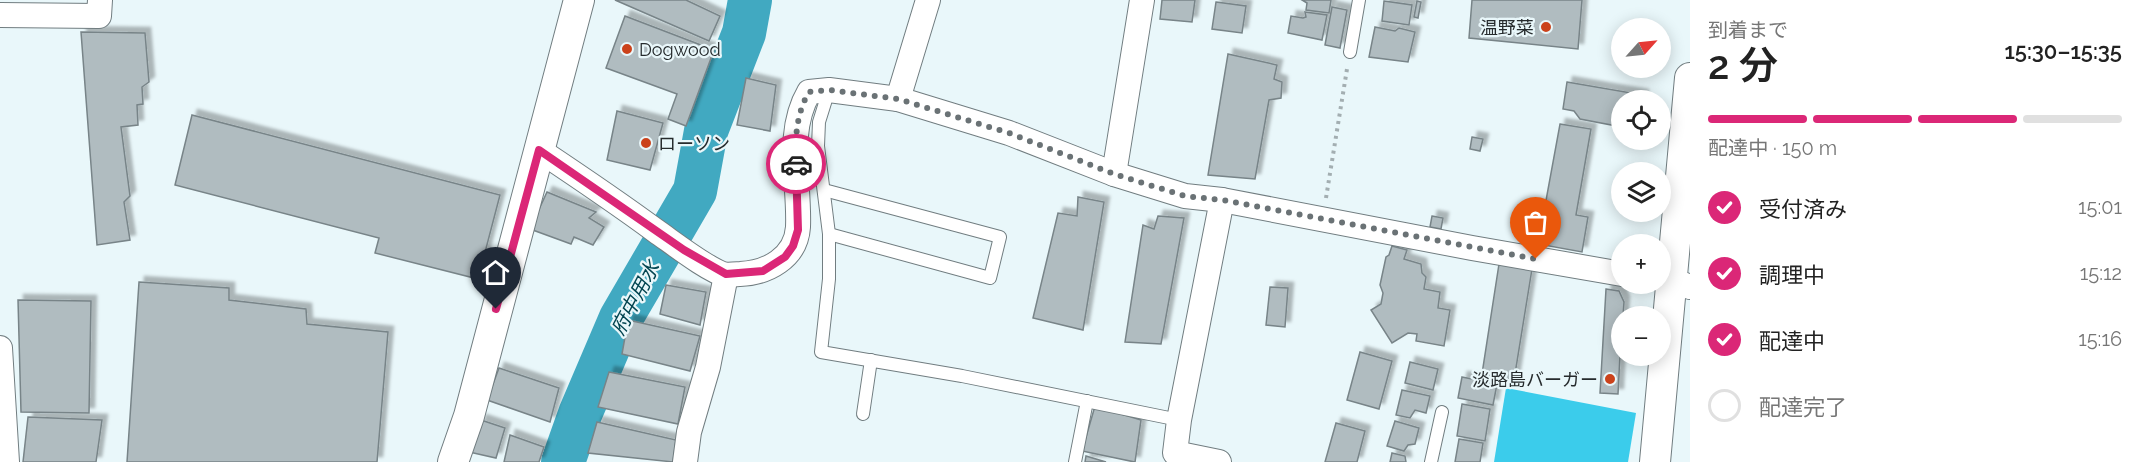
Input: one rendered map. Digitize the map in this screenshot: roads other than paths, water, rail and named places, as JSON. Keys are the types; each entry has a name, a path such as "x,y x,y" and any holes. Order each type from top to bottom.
{"street":[{"path":"0,15 99,16 100,0"},
{"path":"453,462 469,416 579,0"},
{"path":"898,99 928,0"},
{"path":"1114,174 1142,0"},
{"path":"1655,462 1674,282 1690,78"},
{"path":"539,150 684,250 726,274 763,271 785,257 793,246 798,230 795,147 799,118 809,92 829,90 898,99 1009,133 1114,174 1185,196 1222,200 1611,272"},
{"path":"1219,462 1175,453 1179,420 1222,200"},
{"path":"685,462 689,432 708,367 726,274"},
{"path":"0,348 7,462"}],"lane":[{"path":"1350,52 1359,0"},
{"path":"829,90 819,122 818,146 829,234 829,279 821,352 1179,420"},
{"path":"824,190 1000,237 990,278 829,234"},
{"path":"863,414 871,360"},
{"path":"1075,462 1087,401"},
{"path":"1431,462 1442,412"}],"waterway":[{"name":"府中用水","path":"563,462 580,414 621,318 695,191 706,131 744,33 750,0"}],"place":[{"name":"温野菜","path":"1546,27"},
{"name":"Dogwood","path":"627,49"},
{"name":"ローソン","path":"646,143"},
{"name":"淡路島バーガー","path":"1610,379"}]}
